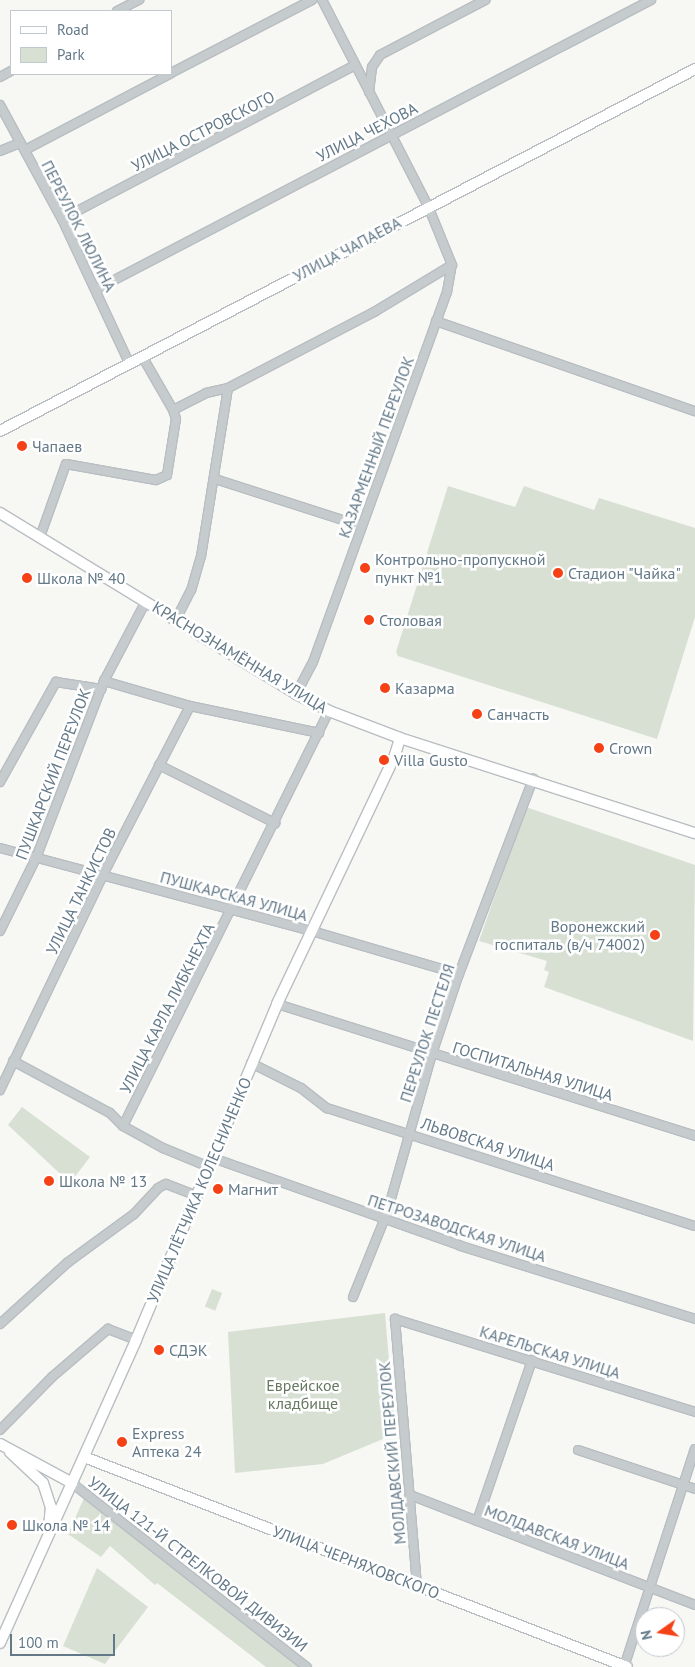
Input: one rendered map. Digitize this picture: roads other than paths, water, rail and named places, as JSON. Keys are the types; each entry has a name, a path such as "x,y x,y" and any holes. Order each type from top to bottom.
{"street":[{"path":"119,10 139,0"},
{"path":"172,72 312,0"},
{"path":"173,410 206,393 228,388 374,312 452,265 428,206 322,0"},
{"path":"369,92 372,67 380,55 485,0"},
{"name":"УЛИЦА ЧЕХОВА","path":"97,289 651,0"},
{"name":"УЛИЦА ОСТРОВСКОГО","path":"62,219 355,65"},
{"name":"УЛИЦА ЧАПАЕВА","path":"0,431 695,68"},
{"path":"0,152 22,146 167,75"},
{"name":"ПЕРЕУЛОК ЛЮЛИНА","path":"0,105 62,219 97,289 129,362"},
{"name":"КАЗАРМЕННЫЙ ПЕРЕУЛОК","path":"296,694 314,662 361,526 436,321 452,265"},
{"path":"436,321 695,411"},
{"path":"40,537 66,464 156,480 167,475 176,419 173,410 142,356"},
{"path":"176,620 191,590 198,564 215,479 228,388"},
{"path":"215,479 361,526"},
{"name":"КРАСНОЗНАМЁННАЯ УЛИЦА","path":"0,513 296,694 329,711 400,738 533,779 695,833"},
{"name":"ПУШКАРСКИЙ ПЕРЕУЛОК","path":"0,931 36,858 103,685 146,601"},
{"path":"0,782 56,682 103,685"},
{"name":"ПУШКАРСКИЙ ПЕРЕУЛОК","path":"103,685 190,706 319,733"},
{"name":"УЛИЦА ТАНКИСТОВ","path":"0,1090 159,765 190,706"},
{"name":"УЛИЦА КАРЛА ЛИБКНЕХТА","path":"123,1126 232,910 329,711"},
{"name":"УЛИЦА ЛЁТЧИКА КОЛЕСНИЧЕНКО","path":"0,1644 136,1340 277,1004 394,758 400,738"},
{"path":"159,765 275,823"},
{"name":"ПЕРЕУЛОК ПЕСТЕЛЯ","path":"353,1297 384,1219 412,1133 432,1054 459,974 533,779"},
{"name":"ПУШКАРСКАЯ УЛИЦА","path":"0,848 312,930 459,974"},
{"name":"ГОСПИТАЛЬНАЯ УЛИЦА","path":"277,1004 695,1136"},
{"name":"ПЕТРОЗАВОДСКАЯ УЛИЦА","path":"13,1061 110,1113 123,1126 163,1148 695,1319"},
{"name":"ЛЬВОВСКАЯ УЛИЦА","path":"251,1063 302,1088 327,1108 412,1133 695,1226"},
{"path":"0,1324 67,1263 134,1214 158,1188 166,1184 197,1196"},
{"name":"КАРЕЛЬСКАЯ УЛИЦА","path":"396,1319 695,1412"},
{"name":"МОЛДАВСКИЙ ПЕРЕУЛОК","path":"396,1319 417,1586"},
{"path":"0,1430 52,1377 108,1329 136,1340"},
{"path":"477,1521 532,1360"},
{"path":"0,1444 37,1475 48,1495 51,1507 47,1538"},
{"path":"625,1667 695,1449"},
{"path":"578,1450 695,1488"},
{"path":"10,1452 72,1483"},
{"name":"УЛИЦА ЧЕРНЯХОВСКОГО","path":"84,1457 625,1667"},
{"name":"УЛИЦА 121-Й СТРЕЛКОВОЙ ДИВИЗИИ","path":"72,1483 307,1667"},
{"name":"МОЛДАВСКАЯ УЛИЦА","path":"410,1495 695,1605"}],"place":[{"name":"Чапаев","path":"22,446"},
{"name":"Контрольно-пропускной пункт №1","path":"365,568"},
{"name":"Стадион \"Чайка\"","path":"558,573"},
{"name":"Школа № 40","path":"27,578"},
{"name":"Столовая","path":"369,620"},
{"name":"Казарма","path":"385,688"},
{"name":"Санчасть","path":"477,714"},
{"name":"Crown","path":"599,748"},
{"name":"Villa Gusto","path":"384,760"},
{"name":"Воронежский госпиталь (в/ч 74002)","path":"655,935"},
{"name":"Школа № 13","path":"49,1181"},
{"name":"Магнит","path":"218,1189"},
{"name":"СДЭК","path":"159,1350"},
{"name":"Express Аптека 24","path":"122,1442"},
{"name":"Школа № 14","path":"12,1525"}],"park label":[{"name":"Еврейское кладбище","path":"303,1394"}]}
